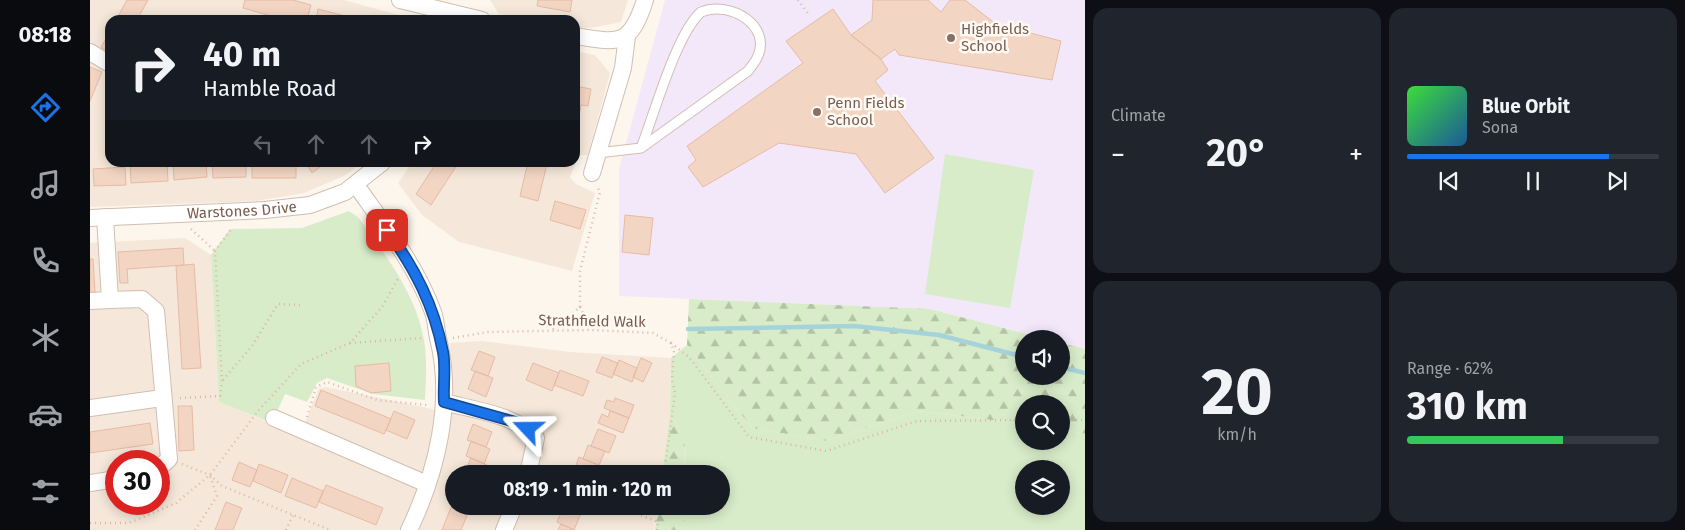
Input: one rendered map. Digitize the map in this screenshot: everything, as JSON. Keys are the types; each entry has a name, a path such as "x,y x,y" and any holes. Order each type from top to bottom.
{"street":[{"path":"400,0 465,15"},
{"path":"580,37 612,42 627,36 638,23 645,0"},
{"path":"592,173 624,68 627,36"},
{"path":"90,52 105,61"},
{"name":"Warstones Drive","path":"98,218 286,208 329,199 356,185 377,167"},
{"path":"356,185 415,272 434,313 443,352 436,404 441,429 427,484 409,530"},
{"path":"98,218 110,300"},
{"path":"90,301 142,299 156,312 164,450"},
{"path":"90,408 162,398"},
{"path":"436,404 515,422 528,429 536,438 530,465"},
{"path":"274,418 427,484"},
{"path":"90,482 105,480"},
{"path":"504,530 510,515"}],"lane":[{"path":"598,153 641,148 748,71 757,58 760,42 752,18 730,4 722,2 706,9 691,22 670,70 641,148"}],"path":[{"path":"798,0 810,16"},
{"path":"590,330 580,307 580,272 600,192 592,173"},
{"path":"162,398 220,396 222,382 214,251 233,227"},
{"path":"191,229 214,251"},
{"path":"90,523 129,523 176,503 210,475 258,410 301,364 350,343 382,307 401,274"},
{"path":"222,382 252,346 278,304 300,305"},
{"path":"552,330 580,307"},
{"name":"Strathfield Walk","path":"350,343 438,337 456,338 488,332 590,330 653,333 671,343 689,357 749,437 826,451 917,421 1015,420"},
{"path":"665,465 675,393 672,379 674,351 671,343"},
{"path":"303,430 316,387 327,382 377,400 436,404"},
{"path":"1070,420 1085,420"},
{"path":"170,465 210,475 222,486 330,530"},
{"path":"195,530 217,496 210,475"},
{"path":"286,530 293,515"},
{"path":"640,515 658,522"},
{"path":"657,530 659,515"}],"shaded area":[{"path":"90,0 344,0 399,15 105,15 105,167 356,167 344,176 304,193 256,201 90,207"},
{"path":"490,0 628,0 621,22 591,28 580,27 580,15 499,14"},
{"path":"665,0 1085,0 1085,349 1070,345 1070,330 1015,331 930,309 619,296 619,169"},
{"path":"580,52 595,55 610,73 588,155 580,155"},
{"path":"409,167 574,167 570,177 576,184 595,193 572,271 459,242 422,215 398,183"},
{"path":"185,238 211,255 219,402 300,435 319,388 326,387 452,413 450,343 482,341 570,352 671,358 670,415 663,465 445,465 445,515 656,515 654,530 90,530 90,243"}],"green space":[{"path":"945,154 1034,170 1010,308 925,294"},
{"path":"349,211 358,217 396,271 411,300 422,331 425,348 425,400 373,394 327,378 317,383 307,402 285,394 272,423 219,402 211,255 230,229 302,228"},
{"path":"689,299 930,309 1015,331 1015,385 1070,385 1070,345 1085,349 1085,434 1070,431 1070,395 1015,395 1015,423 917,411 826,441 752,428 687,345"},
{"path":"687,345 752,428 826,441 917,411 1015,423 1015,450 1070,450 1070,431 1085,434 1085,530 684,530 684,515 730,515 730,465 684,465 685,439 670,415 671,358"},
{"path":"670,415 685,439 684,465 663,465"},
{"path":"657,515 684,515 684,530 655,530"}],"building":[{"path":"127,0 148,0 140,15 119,15"},
{"path":"245,0 293,0 311,5 308,15 268,15 243,8"},
{"path":"538,0 572,0 570,12 537,6"},
{"name":"Highfields School","path":"873,0 928,0 941,12 950,0 965,0 996,24 1061,41 1052,80 899,55 895,49 881,59 851,35 872,20"},
{"path":"318,9 341,15 317,15"},
{"name":"Penn Fields School","path":"833,9 851,35 881,59 888,70 875,81 934,158 885,193 856,154 779,143 703,187 688,167 696,160 687,146 803,63 786,41"},
{"path":"105,40 105,49 101,47"},
{"path":"90,67 102,72 90,101"},
{"path":"580,87 591,89 588,106 581,105 580,110"},
{"path":"125,167 126,185 94,186 93,169"},
{"path":"130,167 167,167 168,181 131,183"},
{"path":"173,167 206,167 207,177 174,180"},
{"path":"212,167 246,167 246,177 213,178"},
{"path":"252,167 296,167 296,178 252,178"},
{"path":"308,167 320,167 312,173"},
{"path":"434,167 456,167 431,205 416,194"},
{"path":"527,167 546,167 538,201 520,196"},
{"path":"555,201 586,210 580,229 550,220"},
{"path":"625,215 653,218 649,255 622,252"},
{"path":"183,248 184,265 127,269 128,283 120,283 118,252"},
{"path":"90,259 93,259 95,293 90,293"},
{"path":"194,264 201,368 182,369 176,266"},
{"path":"479,351 495,357 488,376 471,370"},
{"path":"602,357 618,363 612,378 596,372"},
{"path":"641,358 652,363 643,382 633,377"},
{"path":"619,360 637,368 632,382 613,374"},
{"path":"389,363 391,391 371,393 356,386 355,366"},
{"path":"533,363 559,373 552,391 526,380"},
{"path":"560,370 589,381 583,396 554,385"},
{"path":"475,371 493,378 486,397 468,389"},
{"path":"321,390 391,419 384,434 315,406"},
{"path":"615,398 634,405 629,418 604,408 607,400 614,402"},
{"path":"178,406 192,406 194,450 179,451"},
{"path":"394,411 415,420 407,439 386,430"},
{"path":"610,411 629,418 623,433 598,423 602,414 608,417"},
{"path":"150,423 153,444 90,453 90,432"},
{"path":"473,424 492,432 486,447 467,440"},
{"path":"598,429 616,436 609,453 591,446"},
{"path":"471,441 490,449 484,464 466,456"},
{"path":"588,445 605,451 599,465 583,459"},
{"path":"579,457 596,464 596,465 576,465"},
{"path":"471,458 487,465 468,465"},
{"path":"239,462 257,470 250,487 232,480"},
{"path":"259,464 288,475 281,493 253,481"},
{"path":"292,478 323,491 316,508 285,496"},
{"path":"326,485 383,508 376,525 319,502"},
{"path":"226,502 242,508 233,530 215,530"},
{"path":"448,515 467,515 461,530 442,530"},
{"path":"560,515 580,515 574,530 557,522"},
{"path":"561,524 574,530 558,530"}],"waterway":[{"path":"688,329 854,326 939,335 1015,355"},
{"path":"1070,369 1085,373"}],"place":[{"name":"Highfields School","path":"951,38"},
{"name":"Penn Fields School","path":"817,112"}],"route":[{"path":"387,230 415,272 434,313 443,352 444,402 515,422 528,429"}]}
